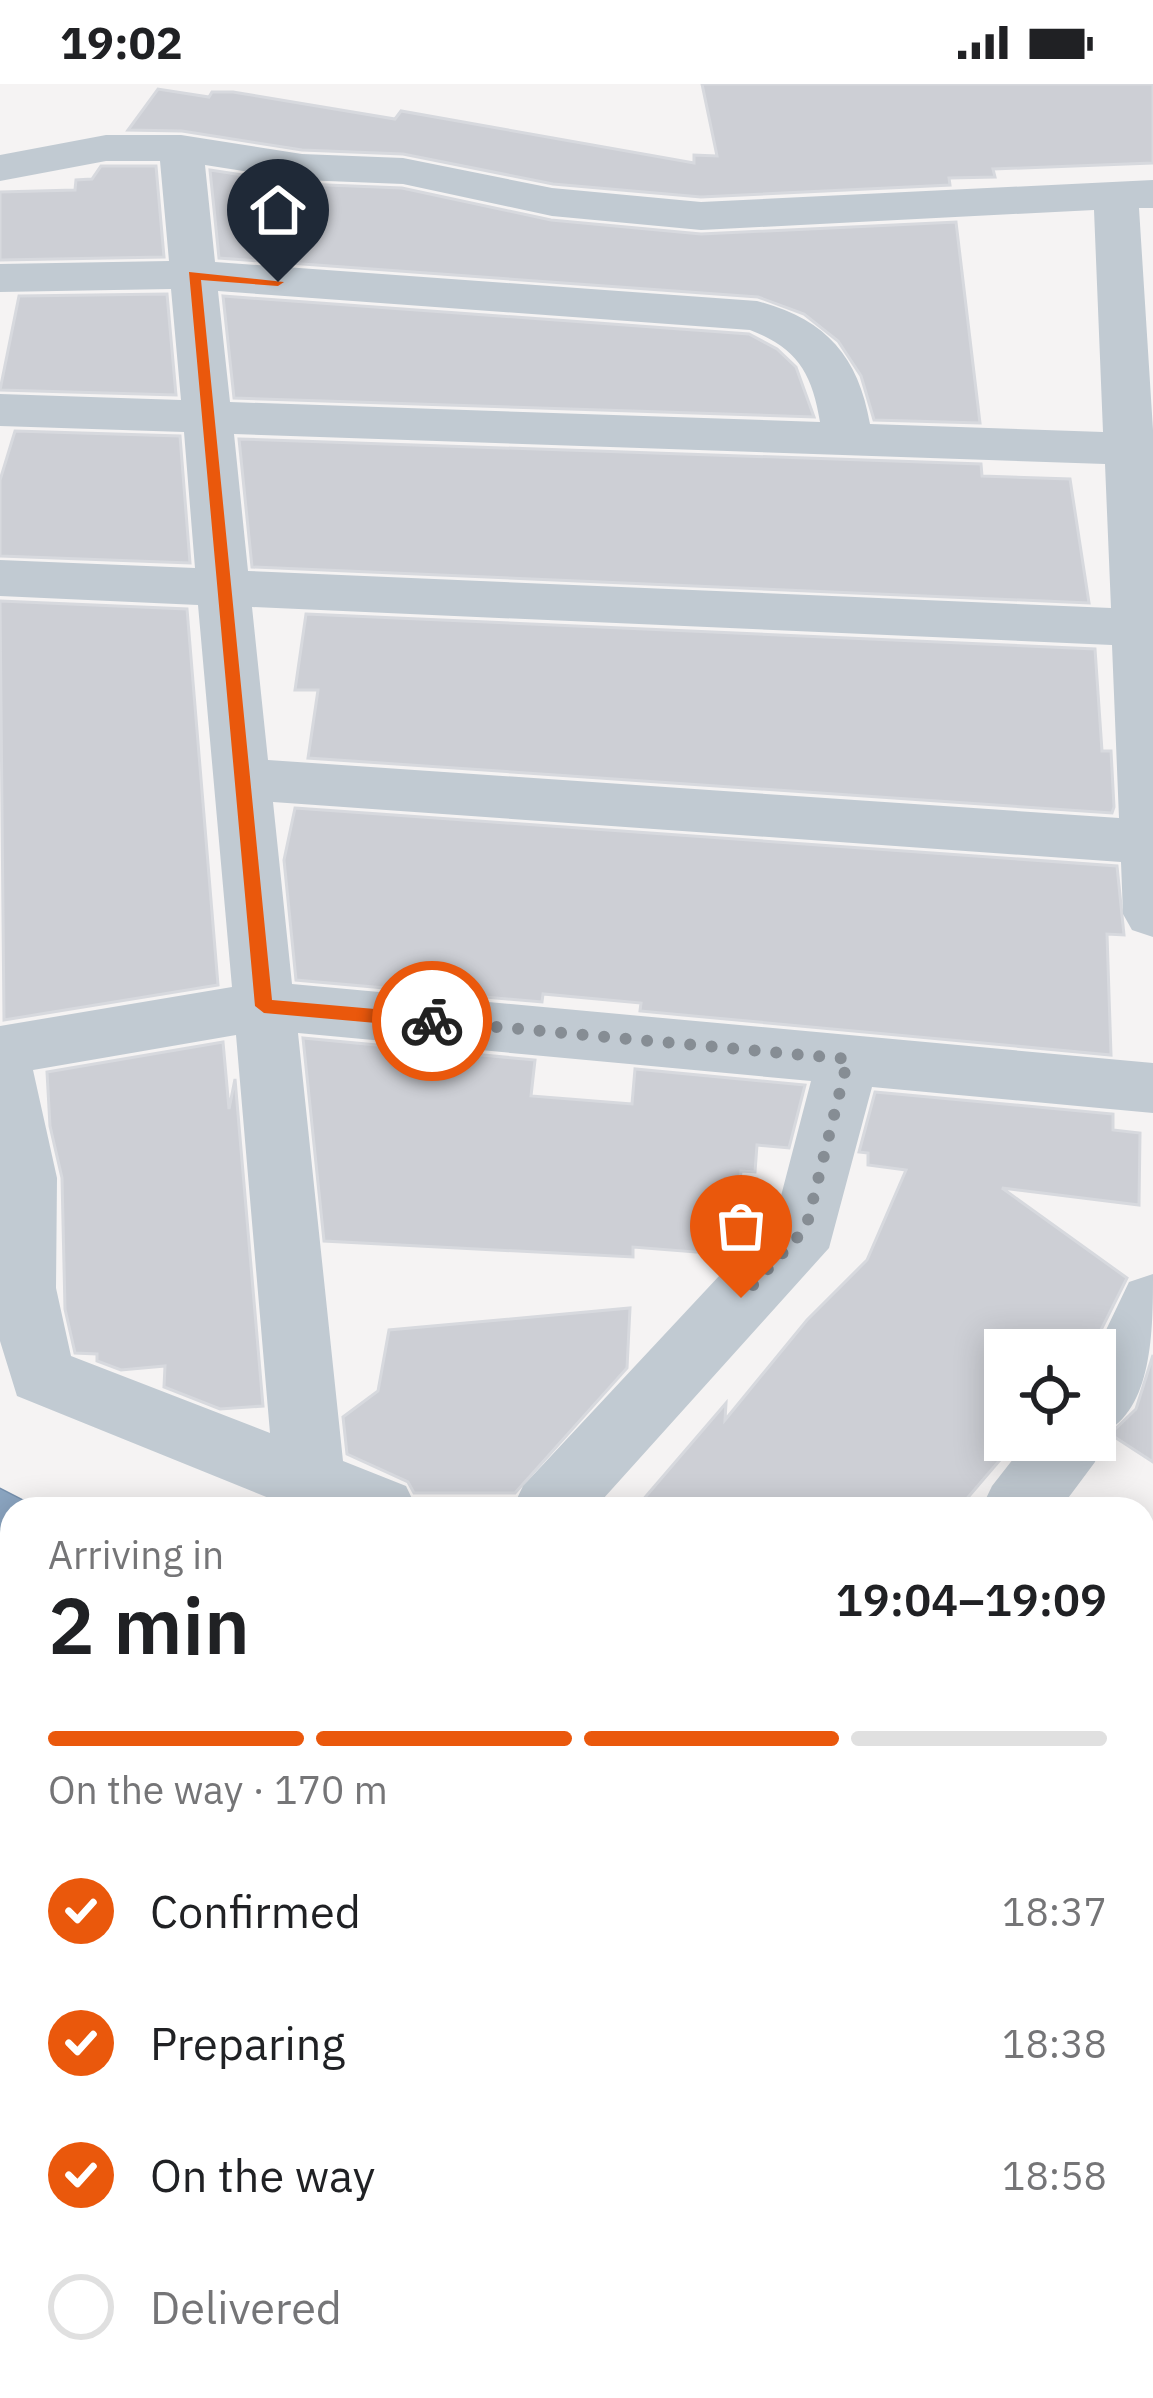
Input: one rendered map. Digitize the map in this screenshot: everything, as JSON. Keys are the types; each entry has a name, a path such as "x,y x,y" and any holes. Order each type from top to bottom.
{"street":[{"path":"0,168 106,148 181,148 302,167 403,171 541,253 802,331 838,376 848,439"},
{"path":"181,148 310,1482"},
{"path":"0,278 194,275 541,253 701,217 1134,195 1137,302 1128,448 1145,628 1153,914"},
{"path":"0,410 1128,448"},
{"path":"0,578 1145,628"},
{"path":"242,779 1148,842"},
{"path":"0,1051 264,1006 1153,1088"},
{"path":"559,1497 806,1228 848,1059"},
{"path":"0,1064 25,1178 22,1288 41,1375 349,1497"},
{"path":"1116,1379 1135,1354 1153,1303"},
{"path":"1027,1497 1054,1461"}],"building":[{"path":"702,84 1153,84 1153,163 993,169 995,177 949,178 950,185 701,197 553,184 403,154 302,150 182,131 128,130 158,89 209,97 212,92 233,92 395,119 401,111 694,163 694,155 717,156"},
{"path":"101,166 156,166 164,257 0,260 0,192 75,190 76,180 92,179"},
{"path":"210,170 302,184 402,188 551,220 701,234 956,222 980,423 874,420 861,376 838,341 804,314 758,297 219,258"},
{"path":"167,294 176,395 0,390 19,296"},
{"path":"223,296 749,334 777,349 796,367 814,417 234,398"},
{"path":"15,431 180,436 190,563 0,556 0,480"},
{"path":"239,439 981,464 982,476 1070,479 1089,603 252,567"},
{"path":"0,601 187,609 218,985 4,1020"},
{"path":"306,614 1095,649 1102,751 1111,751 1114,807 1112,813 308,758 318,690 295,690"},
{"path":"295,808 1117,866 1124,935 1107,934 1111,1055 640,1011 641,1003 543,994 542,1002 296,980 284,860"},
{"path":"303,1038 535,1060 531,1096 632,1104 635,1069 805,1085 789,1148 757,1145 755,1172 741,1171 733,1255 633,1247 633,1257 324,1241"},
{"path":"223,1042 229,1109 235,1079 263,1406 220,1409 164,1387 165,1366 121,1370 97,1361 97,1354 75,1353 65,1309 62,1178 50,1126 47,1072"},
{"path":"875,1092 1113,1114 1113,1130 1140,1133 1139,1205 1002,1188 1127,1278 1102,1329 984,1329 984,1461 999,1461 968,1497 645,1497 726,1403 725,1420 807,1320 867,1260 906,1170 868,1165 868,1153 859,1152"},
{"path":"630,1308 627,1368 515,1493 414,1493 408,1482 347,1454 343,1417 378,1391 389,1330"},
{"path":"1153,1355 1153,1462 1116,1438 1116,1428 1136,1409"}],"way so far":[{"path":"432,1021 848,1059 806,1228 741,1298"}],"route":[{"path":"278,282 194,275 264,1006 432,1021"}]}
